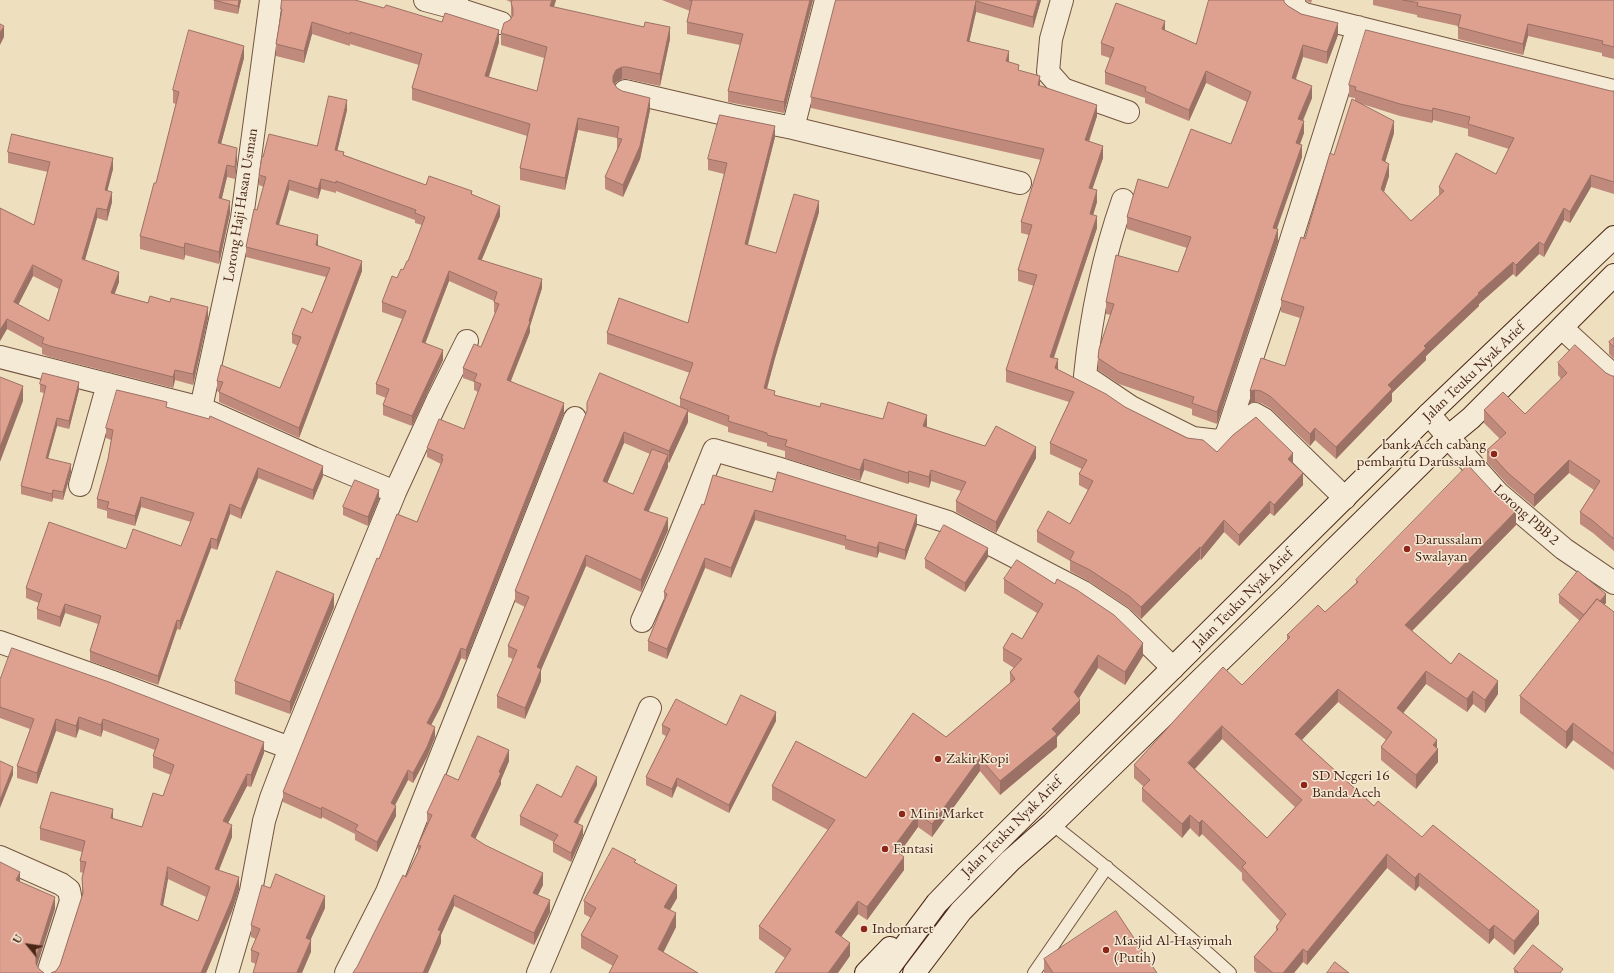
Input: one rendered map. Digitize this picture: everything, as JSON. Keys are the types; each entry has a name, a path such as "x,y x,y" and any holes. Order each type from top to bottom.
{"street":[{"name":"Lorong Haji Hasan Usman","path":"201,408 242,218 271,0"},
{"path":"425,0 456,4 501,23"},
{"path":"793,128 826,0"},
{"path":"1062,0 1051,39 1048,72 1063,89 1128,112"},
{"path":"1294,0 1295,8 1304,14 1614,91"},
{"path":"1226,436 1286,256 1358,27"},
{"path":"625,91 793,128 1020,183"},
{"path":"1122,200 1114,224 1102,272 1088,341 1085,376 1131,407 1193,438 1218,441 1255,414 1264,419 1345,498"},
{"name":"Jalan Teuku Nyak Arief","path":"885,973 937,902 971,867 1429,414 1614,237"},
{"name":"Jalan Teuku Nyak Arief","path":"961,910 1010,861 1052,824 1289,594 1448,437 1471,418 1614,275"},
{"path":"1562,328 1614,376"},
{"path":"227,973 251,891 264,821 290,748 395,492 437,401 467,341"},
{"path":"0,357 201,408 313,458 395,492"},
{"path":"80,485 108,384"},
{"name":"Lorong PBB 2","path":"1429,414 1499,494 1564,549 1614,583"},
{"path":"346,973 387,892 575,418"},
{"path":"642,621 672,554 714,450 777,468 948,522 1083,592 1122,618 1173,668"},
{"path":"0,642 113,682 290,748"},
{"path":"538,973 650,708"},
{"path":"0,857 61,884 69,890 71,901 48,973"},
{"path":"866,973 878,959 937,902"},
{"path":"914,973 961,910"},
{"path":"928,973 961,910"}],"lane":[{"path":"1052,824 1171,920 1230,973"},
{"path":"1034,973 1107,867"}],"building":[{"path":"214,0 239,0 238,6"},
{"path":"282,0 355,0 384,8 386,5 442,22 445,13 499,30 485,76 537,91 547,47 501,33 504,23 510,20 513,15 512,0 552,0 550,6 644,27 645,22 670,27 660,74 622,67 616,70 613,76 613,82 617,88 622,91 650,98 640,146 623,185 605,177 622,139 617,138 619,127 578,118 565,178 520,168 530,124 412,88 422,54 312,22 304,51 276,44 282,9"},
{"path":"690,0 810,0 784,102 728,91 743,34 687,22 692,1"},
{"path":"836,0 1038,0 1033,17 976,1 967,41 1009,51 1006,61 1019,65 1018,70 1040,76 1038,85 1097,105 1085,140 1103,146 1089,188 1097,190 1090,214 1097,216 1050,357 1058,359 1055,368 1106,394 1125,407 1187,438 1203,440 1217,452 1233,435 1256,417 1293,453 1288,459 1303,473 1274,505 1270,501 1239,535 1224,520 1201,548 1200,547 1141,607 1129,596 1090,570 1070,560 1074,552 1037,531 1048,511 1070,524 1093,481 1079,474 1087,460 1050,443 1074,392 1006,370 1037,275 1018,270 1032,225 1021,222 1044,149 811,97"},
{"path":"1209,0 1284,0 1288,6 1301,14 1338,23 1327,52 1303,45 1292,78 1312,86 1298,119 1304,121 1296,143 1302,145 1273,228 1278,229 1217,412 1192,403 1194,397 1119,372 1098,358 1099,349 1114,304 1106,302 1116,255 1178,272 1191,237 1127,217 1138,179 1168,188 1191,129 1231,144 1251,92 1206,71 1189,110 1145,91 1146,87 1105,72 1114,48 1101,43 1116,3 1165,21 1162,29 1196,44"},
{"path":"1403,0 1614,0 1614,47 1602,44 1603,41 1528,24 1523,44 1458,27 1461,15 1417,6 1418,3"},
{"path":"0,24 4,26 0,33"},
{"path":"189,30 244,46 218,143 237,148 235,167 227,165 219,198 230,201 219,252 185,243 184,248 140,236 154,183 156,183 179,92 173,90"},
{"path":"1366,30 1614,91 1614,182 1591,175 1570,212 1564,208 1544,245 1539,242 1516,265 1513,262 1478,293 1479,294 1424,346 1426,348 1388,385 1392,389 1336,447 1315,428 1310,434 1270,396 1261,391 1250,391 1261,358 1285,366 1304,307 1281,300 1301,237 1305,239 1330,153 1334,155 1352,99 1394,121 1382,160 1389,164 1381,189 1411,221 1444,191 1439,187 1456,153 1496,174 1514,138 1468,124 1470,117 1433,108 1432,111 1400,104 1355,90 1356,87 1349,85"},
{"path":"329,96 347,100 335,150 344,152 343,155 426,185 429,176 472,191 471,194 500,206 478,259 542,279 529,321 530,322 507,380 564,403 466,650 461,648 440,698 427,723 435,727 427,747 413,773 408,770 391,803 396,806 377,842 355,830 358,825 322,807 321,809 283,792 377,558 379,559 397,514 417,522 443,459 441,458 443,455 427,448 439,419 464,429 481,384 474,381 477,374 463,368 474,344 481,347 499,304 494,302 497,292 449,271 422,342 443,350 412,416 383,405 389,389 376,384 406,311 382,302 392,276 397,278 401,269 403,270 408,261 425,217 415,213 416,210 336,181 336,183 321,179 318,189 289,180 276,224 318,235 316,245 362,261 299,428 219,392 223,382 217,381 221,365 280,388 301,337 292,334 302,308 312,313 330,268 246,247 254,209 257,210 266,177 259,175 262,156 263,157 269,134 317,146"},
{"path":"720,115 775,126 745,244 776,253 794,194 819,201 764,388 775,391 774,395 820,407 821,403 883,419 888,402 927,415 923,426 985,446 996,426 1036,447 996,522 956,501 966,482 931,470 929,477 909,471 908,473 864,459 860,470 785,446 787,440 767,435 767,433 728,421 729,416 680,398 693,363 607,333 619,298 688,323 727,163 708,159"},
{"path":"12,134 113,158 105,190 112,192 107,210 97,208 82,259 119,272 111,293 148,303 150,296 170,302 171,298 208,307 193,374 175,370 173,377 50,346 42,343 44,338 7,319 0,330 0,208 34,225 50,162 8,152","holes":["33,265 62,280 49,321 14,302"]},
{"path":"1614,338 1614,347 1609,342"},
{"path":"1575,345 1606,373 1614,376 1614,539 1580,512 1600,481 1569,460 1534,495 1508,473 1487,450 1506,433 1484,410 1503,392 1525,414 1567,373 1558,363"},
{"path":"43,373 79,382 69,421 57,418 46,458 71,464 63,492 53,490 52,494 21,486 46,386 40,384"},
{"path":"600,373 688,410 669,451 624,432 603,481 633,494 652,449 668,455 644,510 668,518 641,580 586,555 537,667 541,669 525,708 497,696 517,650 508,646 529,597 515,591 587,411 587,403"},
{"path":"0,377 23,386 0,447"},
{"path":"117,390 167,402 166,407 209,419 210,416 323,466 313,490 258,468 241,509 230,504 217,540 211,538 180,621 177,620 158,676 90,651 101,616 65,604 60,617 37,609 42,594 26,588 49,522 126,549 133,529 181,546 194,513 141,497 135,516 107,508 109,502 97,499 108,459 113,430 106,428"},
{"path":"1468,465 1491,490 1516,511 1405,625 1451,664 1459,653 1498,681 1485,700 1473,691 1467,699 1426,671 1397,708 1437,740 1433,745 1438,749 1416,775 1381,747 1392,732 1338,689 1295,734 1374,806 1378,801 1422,837 1433,825 1539,911 1514,941 1494,925 1489,930 1419,873 1415,878 1387,854 1307,952 1303,949 1283,973 1273,973 1254,957 1278,929 1276,927 1286,914 1242,867 1246,863 1202,820 1199,823 1190,815 1182,824 1142,788 1150,780 1134,765 1223,667 1242,685 1290,637 1287,635 1318,605 1325,612 1358,582 1356,580","holes":["1222,726 1302,800 1267,838 1188,763"]},
{"path":"778,472 917,515 905,550 879,542 877,548 845,539 846,536 755,510 731,568 705,558 667,649 648,641 667,594 664,592 702,504 704,505 713,475 772,492"},
{"path":"355,480 379,490 368,517 343,507"},
{"path":"944,525 988,548 965,583 925,559"},
{"path":"1017,560 1055,584 1057,579 1077,590 1114,615 1143,643 1125,672 1098,655 1074,692 1080,700 1052,729 1057,734 1000,781 980,758 932,824 918,814 893,848 904,857 867,907 858,901 835,932 850,943 828,973 775,973 791,949 759,926 835,820 772,786 796,741 866,778 913,713 946,737 1015,679 1010,672 1022,659 1003,648 1012,633 1022,639 1043,604 1004,579"},
{"path":"277,571 334,594 290,702 235,681"},
{"path":"1578,571 1606,594 1600,601 1597,599 1584,615 1559,595"},
{"path":"1597,599 1614,612 1614,754 1573,723 1566,732 1520,696"},
{"path":"12,648 109,682 264,742 251,775 247,774 223,821 232,825 215,869 239,877 232,899 201,973 51,973 56,971 60,965 83,893 82,878 86,862 80,861 85,841 40,828 51,792 113,809 111,818 142,827 153,793 163,796 174,765 153,756 159,739 103,719 101,725 79,717 76,726 56,719 37,773 17,766 34,719 0,707 0,680","holes":["168,867 210,887 198,921 161,905"]},
{"path":"741,695 776,712 729,805 677,778 672,789 646,777 670,729 662,725 676,699 726,725"},
{"path":"478,736 509,750 499,772 501,773 471,836 485,845 543,873 533,893 550,900 534,933 454,895 438,930 441,931 423,973 353,973 403,875 406,877 421,846 418,845 432,815 427,813 445,774 458,780"},
{"path":"0,761 13,767 0,800"},
{"path":"577,766 597,777 574,822 583,826 571,853 553,843 558,835 520,816 537,784 561,797"},
{"path":"613,848 636,860 634,862 677,885 664,907 676,913 658,949 698,973 609,973 618,956 581,935 596,908 584,901"},
{"path":"0,862 20,872 16,880 55,897 36,957 36,964 44,973 0,973"},
{"path":"276,874 325,896 306,938 311,940 297,972 301,973 253,973 259,953 251,950 260,929 251,925 262,885 270,888"},
{"path":"1116,911 1157,973 1053,973 1044,959"},
{"path":"1533,945 1563,969 1560,973 1517,973 1518,972 1514,969"},
{"path":"1335,962 1349,973 1327,973"}],"place":[{"name":"bank Aceh cabang pembantu Darussalam","path":"1494,454"},
{"name":"Darussalam Swalayan","path":"1407,549"},
{"name":"Zakir Kopi","path":"938,759"},
{"name":"SD Negeri 16 Banda Aceh","path":"1304,785"},
{"name":"Mini Market","path":"902,814"},
{"name":"Fantasi","path":"885,849"},
{"name":"Indomaret","path":"864,929"},
{"name":"Masjid Al-Hasyimah (Putih)","path":"1106,950"}]}
